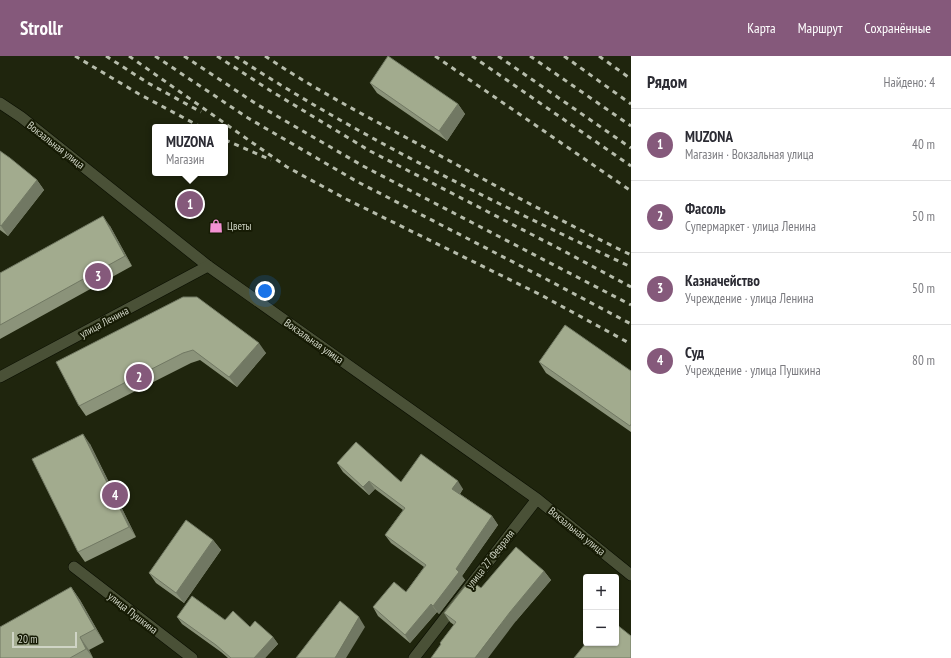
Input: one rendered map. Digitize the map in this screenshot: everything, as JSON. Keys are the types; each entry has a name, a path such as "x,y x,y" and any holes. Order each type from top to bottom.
{"street":[{"name":"Вокзальная улица","path":"0,103 21,117 208,266 537,499 631,575"},
{"name":"улица Ленина","path":"0,377 208,266"},
{"name":"улица 27 Февраля","path":"414,658 537,499"},
{"name":"улица Пушкина","path":"74,567 192,658"}],"building":[{"path":"388,56 458,104 439,131 370,83"},
{"path":"0,151 37,180 1,226 0,225"},
{"path":"103,216 125,256 0,325 0,273"},
{"path":"183,297 197,297 259,343 229,377 193,350 183,353 79,406 56,362"},
{"path":"565,325 631,371 630,426 539,362"},
{"path":"83,434 129,527 78,552 32,459"},
{"path":"356,442 401,482 421,454 458,481 452,489 492,516 456,569 459,572 433,606 431,604 405,635 373,607 394,582 406,592 426,565 385,535 405,508 369,481 363,487 337,463"},
{"path":"186,520 213,540 176,593 149,573"},
{"path":"516,547 544,571 475,658 431,658 456,622 444,613 470,580 481,588"},
{"path":"71,587 95,629 80,637 86,649 70,658 0,658 0,627"},
{"path":"192,596 225,620 233,611 250,627 255,621 273,637 254,658 231,658 216,645 177,617"},
{"path":"340,601 359,617 335,658 296,658"},
{"path":"619,626 631,636 631,658 574,658 584,646 619,646"}],"railway":[{"path":"75,56 139,94 195,124"},
{"path":"106,56 148,83 201,112"},
{"path":"129,56 226,124"},
{"path":"155,56 248,118 356,181 631,324"},
{"path":"184,56 258,105 363,166 631,305"},
{"path":"217,56 271,91 370,151 631,287"},
{"path":"235,56 282,86 380,142 479,194 631,267"},
{"path":"265,56 307,83 372,119 533,206 631,255"},
{"path":"435,56 631,191"},
{"path":"472,56 631,166"},
{"path":"498,56 631,148"},
{"path":"530,56 631,126"},
{"path":"564,56 631,104"},
{"path":"599,56 631,79"},
{"path":"228,126 287,167 346,199 541,295 631,344"},
{"path":"228,141 271,160"}],"place":[{"name":"MUZONA","path":"190,204"},
{"name":"Цветы","path":"216,226"},
{"name":"Казначейство","path":"98,276"},
{"name":"Фасоль","path":"139,377"},
{"name":"Суд","path":"115,495"}]}
